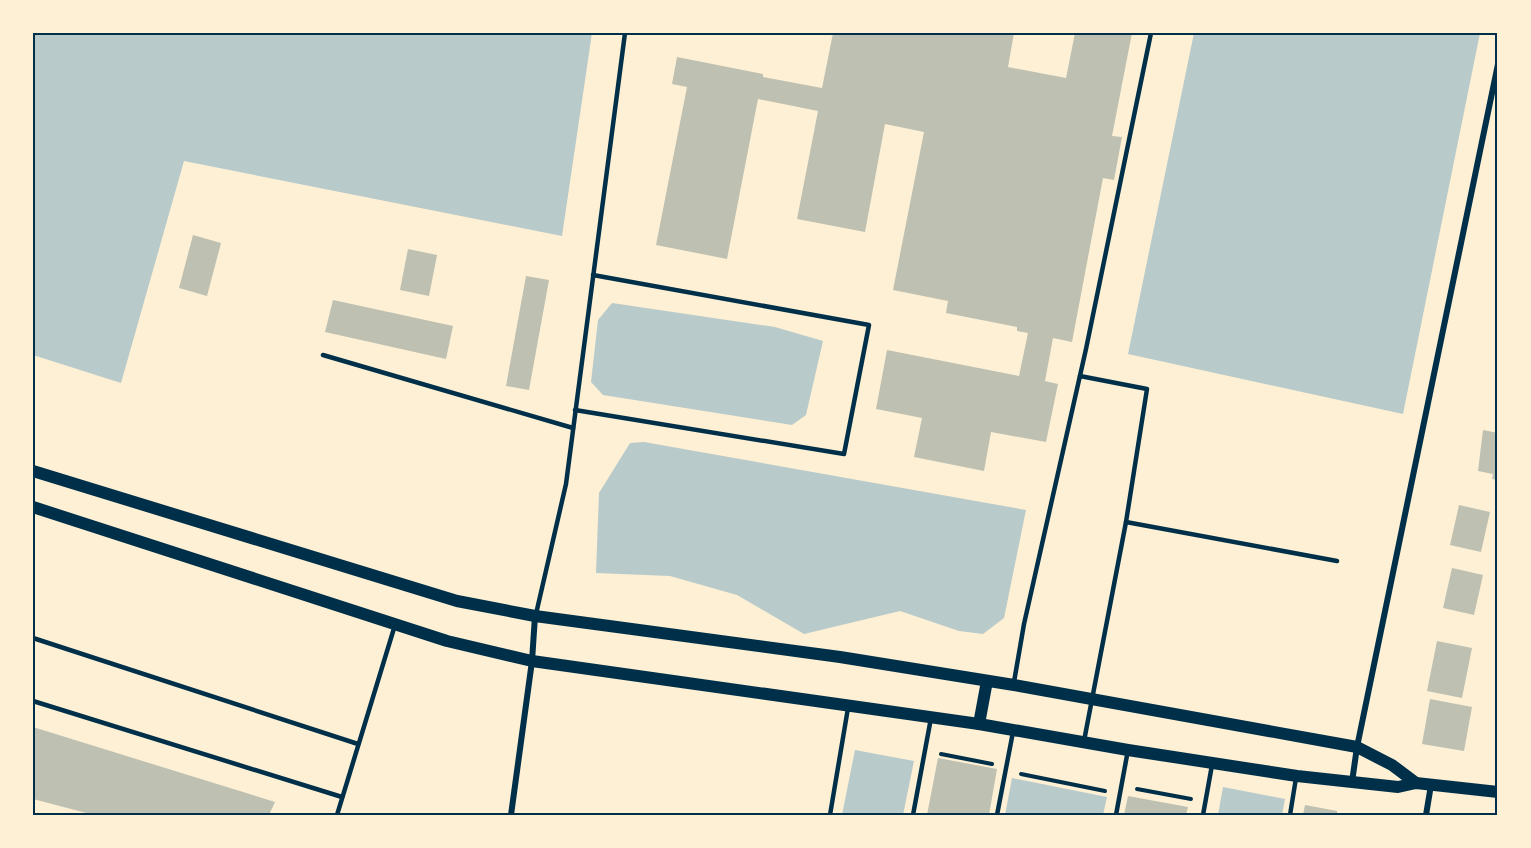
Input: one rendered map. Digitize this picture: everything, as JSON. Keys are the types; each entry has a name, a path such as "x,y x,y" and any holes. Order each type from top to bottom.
{"main road":[{"path":"33,471 457,601 535,616 840,657 1014,685 1357,747 1392,765 1416,783"},
{"path":"33,507 395,625 447,641 532,661 980,724 1297,776 1398,787 1416,783 1498,792"},
{"path":"980,724 987,681"}],"street":[{"path":"1352,783 1357,747 1498,66"},
{"path":"511,815 532,661 535,616"},
{"path":"1426,815 1431,785"}],"lane":[{"path":"535,616 566,484 625,33"},
{"path":"1014,685 1024,624 1080,376 1151,33"},
{"path":"575,410 844,454 869,325 593,275"},
{"path":"323,355 573,428"},
{"path":"1080,376 1147,389 1126,522 1084,742"},
{"path":"1126,522 1337,561"},
{"path":"337,815 395,625"},
{"path":"33,638 358,744"},
{"path":"33,701 342,797"},
{"path":"830,815 849,705"},
{"path":"913,815 931,718"},
{"path":"997,815 1013,730"},
{"path":"1116,815 1128,750"},
{"path":"1203,815 1213,763"},
{"path":"1290,815 1297,776"}],"path":[{"path":"925,751 1120,794"},
{"path":"1121,787 1206,801"}],"shaded area":[{"path":"33,33 592,33 562,236 184,161 121,383 33,355"},
{"path":"1194,33 1480,33 1403,414 1128,354"},
{"path":"612,303 775,327 823,341 806,415 792,425 603,395 591,382 598,320"},
{"path":"644,442 1026,510 1004,618 983,634 959,631 900,611 804,634 737,595 670,576 596,573 599,493 630,443"},
{"path":"855,750 914,761 903,815 842,815"},
{"path":"1012,778 1107,797 1103,815 1005,815"},
{"path":"1223,787 1285,799 1282,815 1218,815"}],"building":[{"path":"833,33 1014,33 1008,67 1066,78 1075,33 1132,33 1112,136 1122,137 1114,180 1103,178 1072,342 1053,338 1045,381 1058,384 1046,442 991,432 984,471 914,457 922,418 876,409 887,350 1019,376 1028,333 1017,331 1017,327 946,313 948,301 893,290 924,132 885,124 865,232 797,219 818,111 758,99 727,259 656,245 687,87 672,84 677,57 822,88"},
{"path":"193,235 221,243 207,296 179,288"},
{"path":"408,249 437,255 429,296 400,290"},
{"path":"526,276 549,280 529,390 506,386"},
{"path":"333,300 453,326 446,359 325,332"},
{"path":"1483,430 1498,433 1498,480 1492,479 1493,474 1478,471"},
{"path":"1459,505 1490,512 1481,552 1450,545"},
{"path":"1452,568 1483,575 1474,615 1443,608"},
{"path":"1437,641 1472,648 1462,698 1427,691"},
{"path":"1430,699 1472,707 1464,751 1422,744"},
{"path":"33,727 275,802 269,815 94,815 33,799"},
{"path":"938,758 997,769 989,815 927,815"},
{"path":"1128,796 1188,807 1186,815 1124,815"},
{"path":"1305,805 1337,811 1337,815 1303,815"}]}
